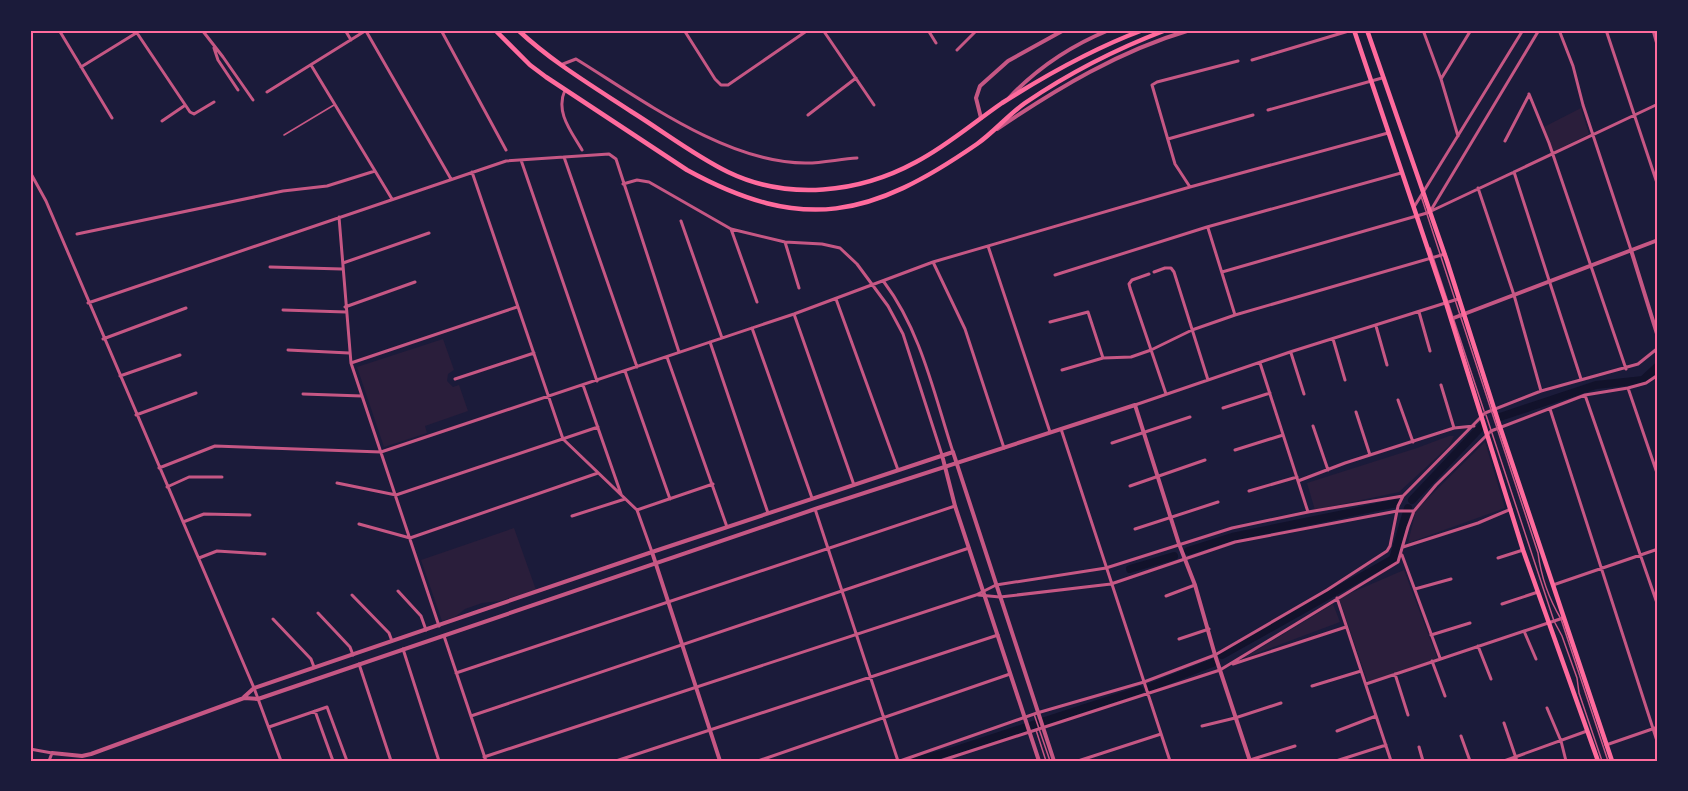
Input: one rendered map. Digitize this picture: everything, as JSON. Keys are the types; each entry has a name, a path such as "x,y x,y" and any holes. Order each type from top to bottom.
{"main road":[{"path":"495,30 530,65 687,170 749,199 791,209 809,210 842,208 890,194 948,163 994,131 1014,111 1072,74 1121,49 1166,30"},
{"path":"518,30 563,64 712,164 747,180 781,188 813,190 864,184 890,175 938,150 1004,102 1102,47 1143,30"},
{"path":"1353,30 1416,217 1448,302 1538,592 1552,622 1587,731 1600,761"},
{"path":"1367,30 1610,761"}],"street":[{"path":"59,30 112,118"},
{"path":"81,67 141,30"},
{"path":"202,30 253,100"},
{"path":"345,30 351,40"},
{"path":"267,92 366,30 451,179"},
{"path":"441,30 506,150"},
{"path":"684,30 715,79 722,85 728,85 808,30"},
{"path":"824,30 874,105"},
{"path":"928,30 936,43"},
{"path":"957,50 977,30"},
{"path":"981,118 976,98 980,86 1008,61 1064,30"},
{"path":"1004,102 1026,79 1050,61 1073,46 1109,30"},
{"path":"994,131 1080,76 1154,42 1190,30"},
{"path":"1252,60 1353,30"},
{"path":"1423,30 1458,136"},
{"path":"1441,80 1471,30"},
{"path":"1413,208 1523,30"},
{"path":"1428,213 1539,30"},
{"path":"1559,30 1573,66 1658,338"},
{"path":"1606,30 1658,186"},
{"path":"1653,30 1658,48"},
{"path":"136,33 184,106 194,114 214,102"},
{"path":"212,44 218,60 238,90"},
{"path":"563,64 576,59 690,129 739,151 806,163 857,158"},
{"path":"1190,187 1175,164 1152,85 1238,61"},
{"path":"311,65 392,199"},
{"path":"808,115 856,78"},
{"path":"1268,110 1382,78"},
{"path":"565,90 561,103 565,121 582,150"},
{"path":"1505,141 1529,94 1552,153 1626,369"},
{"path":"1222,272 1428,213 1658,104"},
{"path":"162,121 184,106"},
{"path":"1168,139 1253,115"},
{"path":"159,468 215,446 381,452 794,314 933,262 1190,187 1388,133"},
{"path":"88,303 510,159 609,154 613,156 623,184 679,353"},
{"path":"564,157 637,367"},
{"path":"521,160 597,381"},
{"path":"77,234 283,191 336,184 375,171"},
{"path":"30,172 46,201 254,688 281,761"},
{"path":"472,172 563,439 637,510 720,761"},
{"path":"1514,172 1581,379"},
{"path":"1055,275 1207,227 1401,173"},
{"path":"623,184 637,180 649,182 731,229 785,242 822,244 840,248 857,264 888,306 903,334 942,455 955,506 1040,761"},
{"path":"1478,188 1514,295 1541,391"},
{"path":"339,218 351,363 439,626"},
{"path":"681,221 722,338"},
{"path":"1207,227 1235,315"},
{"path":"731,229 757,302"},
{"path":"342,263 429,233"},
{"path":"1453,318 1658,240"},
{"path":"785,242 800,288"},
{"path":"988,246 1050,432"},
{"path":"1062,370 1103,358 1131,357 1192,330 1235,315 1443,255"},
{"path":"933,262 965,329 1004,448"},
{"path":"270,267 342,269"},
{"path":"1154,272 1165,268 1171,268 1174,272 1208,380"},
{"path":"1149,274 1132,280 1129,284 1166,394"},
{"path":"283,310 345,309 415,282"},
{"path":"883,282 898,301 914,333 1000,597 1050,761"},
{"path":"836,299 898,470"},
{"path":"30,749 82,756 90,754 244,698 258,699 945,466 1457,299"},
{"path":"351,363 518,307"},
{"path":"104,339 186,308"},
{"path":"1419,311 1430,351"},
{"path":"1050,322 1088,312 1103,358"},
{"path":"794,314 854,484"},
{"path":"1376,325 1387,364"},
{"path":"752,328 812,498"},
{"path":"1332,339 1345,380"},
{"path":"710,342 768,513"},
{"path":"815,510 899,761 1035,713 1144,682 1215,655 1327,590 1387,551 1403,496 1474,426 1483,414 1541,391 1626,369 1638,364 1658,348"},
{"path":"288,350 349,353"},
{"path":"1290,352 1304,394"},
{"path":"455,379 534,353"},
{"path":"120,376 180,355"},
{"path":"667,357 727,527"},
{"path":"1260,363 1308,512"},
{"path":"625,371 670,499"},
{"path":"940,761 1220,670 1401,560 1408,526 1414,511 1436,485 1489,433 1585,396 1646,383 1658,375"},
{"path":"583,385 623,497"},
{"path":"1441,385 1454,428"},
{"path":"1628,388 1658,476"},
{"path":"136,415 196,393"},
{"path":"1223,408 1269,393"},
{"path":"303,394 362,396"},
{"path":"1585,396 1658,606"},
{"path":"1398,400 1413,442"},
{"path":"1135,405 1179,544 1195,585 1249,761 1295,746"},
{"path":"1550,409 1658,744"},
{"path":"1356,412 1370,455"},
{"path":"1112,443 1190,417"},
{"path":"1313,426 1328,470"},
{"path":"1249,491 1328,470 1454,428 1474,426"},
{"path":"337,483 396,495 598,427"},
{"path":"1060,429 1170,761"},
{"path":"1235,450 1283,435"},
{"path":"244,698 254,688 953,452"},
{"path":"1130,486 1205,460"},
{"path":"359,524 410,538 598,473"},
{"path":"167,487 189,477 222,477"},
{"path":"637,510 713,484"},
{"path":"444,636 485,759 984,593 996,585 1106,568 1232,528 1403,496"},
{"path":"572,516 623,497"},
{"path":"1135,529 1218,502"},
{"path":"456,673 955,506"},
{"path":"1404,547 1478,523 1511,509"},
{"path":"984,593 1000,597 1111,584 1235,542 1397,511 1414,511"},
{"path":"183,522 204,514 250,515"},
{"path":"471,716 969,549"},
{"path":"1553,585 1658,549"},
{"path":"1498,558 1524,550"},
{"path":"198,558 216,551 265,554"},
{"path":"1402,554 1440,658"},
{"path":"1415,589 1451,579"},
{"path":"1166,596 1195,585"},
{"path":"398,591 421,616 426,630"},
{"path":"1502,604 1538,592"},
{"path":"352,595 389,633 392,642"},
{"path":"1337,598 1391,761"},
{"path":"318,613 350,647 353,655"},
{"path":"273,619 311,658 315,668"},
{"path":"1366,684 1562,619"},
{"path":"1431,635 1470,623"},
{"path":"1226,666 1347,627"},
{"path":"1179,639 1209,629"},
{"path":"1524,631 1536,659"},
{"path":"616,761 998,636"},
{"path":"1478,646 1491,679"},
{"path":"403,649 439,761"},
{"path":"1432,661 1445,696"},
{"path":"359,664 391,761"},
{"path":"1312,686 1361,671"},
{"path":"758,761 1010,674"},
{"path":"1395,674 1408,715"},
{"path":"1202,726 1281,703"},
{"path":"269,727 328,707 347,761"},
{"path":"1547,708 1561,741 1566,761"},
{"path":"315,711 333,761"},
{"path":"1337,731 1376,716"},
{"path":"1504,723 1518,761"},
{"path":"1606,745 1658,727"},
{"path":"1504,761 1587,731"},
{"path":"1078,761 1161,734"},
{"path":"1461,736 1470,761"},
{"path":"1336,761 1386,745"},
{"path":"1419,747 1423,761"},
{"path":"49,761 52,753"}],"lane":[{"path":"284,135 335,104"},
{"path":"1428,213 1443,255"},
{"path":"1498,428 1539,553 1540,567 1553,605 1562,619 1610,761"},
{"path":"1489,433 1552,622 1562,636 1577,678 1579,693 1600,761"}],"shaded area":[{"path":"1581,108 1589,134 1553,152 1544,127"},
{"path":"443,339 454,370 448,374 447,381 453,387 459,385 468,411 425,426 427,433 384,447 357,367"},
{"path":"1454,436 1449,446 1399,492 1315,510 1307,483"},
{"path":"1485,442 1505,508 1408,543 1416,510"},
{"path":"514,528 536,590 500,601 482,603 442,621 421,560"},
{"path":"1404,570 1438,660 1368,683 1339,598"},
{"path":"1333,604 1340,622 1244,658"}],"waterway":[{"path":"1500,417 1596,385 1643,380 1658,366"},
{"path":"1412,500 1482,426"},
{"path":"1188,551 1232,537 1397,503"},
{"path":"1222,655 1393,559 1408,508"},
{"path":"1130,569 1174,556"},
{"path":"1148,688 1215,662"},
{"path":"915,761 953,751 1140,690"}]}
